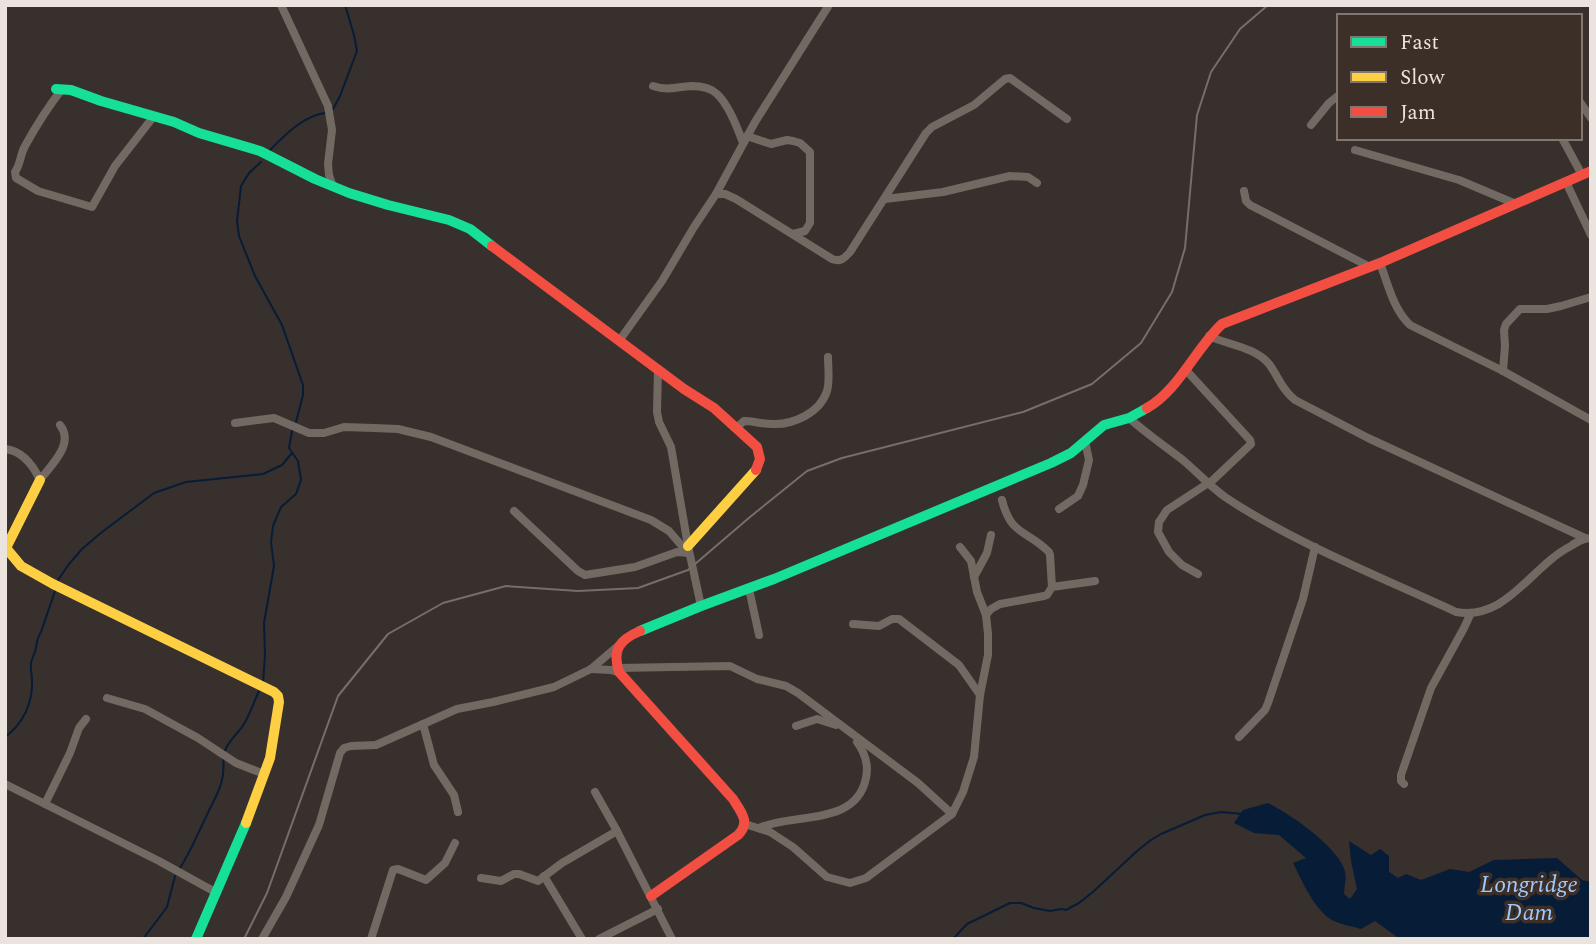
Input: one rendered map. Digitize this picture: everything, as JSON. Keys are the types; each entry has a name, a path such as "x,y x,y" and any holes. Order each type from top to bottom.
{"street":[{"path":"282,5 328,106 332,130 328,164 333,187"},
{"path":"620,341 653,296 827,7"},
{"path":"716,194 736,199 832,259 842,260 850,252 926,133 932,127 966,111 1005,79 1010,78 1067,119"},
{"path":"653,86 663,90 699,87 713,91 722,100 745,140 771,144 788,140 800,143 810,152 810,223 805,231 793,234"},
{"path":"154,116 115,166 92,207 38,191 16,178 10,171 20,164 22,149 59,89 71,90 174,122 199,133 260,151 333,187 388,205 449,220 470,229 684,389 714,408 757,447 761,455 756,471 688,551 677,552 635,567 585,575 514,511"},
{"path":"1311,125 1337,97"},
{"path":"262,939 286,897 319,825 340,753 344,748 376,745 457,709 554,687 592,670 631,635 774,579 1051,463 1071,453 1104,425 1129,418 1154,404 1209,336 1222,324 1375,265 1586,173 1563,140"},
{"path":"1355,150 1460,180 1516,204"},
{"path":"885,199 943,192 1010,176 1028,177 1037,183"},
{"path":"1566,182 1591,235"},
{"path":"1244,191 1246,201 1251,205 1375,265 1402,318 1410,325 1503,371 1591,420"},
{"path":"1503,371 1506,346 1504,330 1520,309 1546,309 1591,298"},
{"path":"1209,336 1259,356 1268,363 1287,394 1295,400 1368,438 1588,538"},
{"path":"736,428 744,421 773,424 793,421 813,410 827,391 828,357"},
{"path":"658,369 657,412 671,447 688,551 701,606"},
{"path":"1185,369 1251,444 1208,483 1163,514 1158,527 1169,552 1198,574"},
{"path":"235,423 274,418 309,433 324,433 344,427 398,429 431,437 650,520 669,531 688,551"},
{"path":"1129,418 1208,483 1252,513 1315,547 1456,612 1470,615 1481,612 1510,597 1554,555 1588,538"},
{"path":"60,425 64,431 65,442 61,452 40,480 6,546 16,562 43,579 278,696 270,758 197,939"},
{"path":"1059,509 1080,492 1089,460 1085,441"},
{"path":"5,449 13,450 32,464 40,480"},
{"path":"986,615 995,606 1044,596 1052,587 1049,552 1014,527 1009,521 1002,500"},
{"path":"1563,528 1566,548"},
{"path":"974,577 987,553 991,535"},
{"path":"745,824 770,832 793,847 827,877 850,883 866,878 952,814 963,792 974,757 980,695 988,655 986,615 977,592 971,561 960,547"},
{"path":"1239,737 1265,710 1268,703 1303,598 1315,547"},
{"path":"1052,587 1095,581"},
{"path":"748,589 759,635"},
{"path":"1404,784 1401,775 1425,703 1470,615"},
{"path":"853,624 879,626 892,619 899,619 959,665 980,695"},
{"path":"619,645 615,659 618,670 664,724 712,773 733,800 744,817 745,824 738,835 652,895"},
{"path":"592,670 730,666 757,679 786,686 918,783 952,814"},
{"path":"107,698 145,709 198,738 236,763 264,774"},
{"path":"45,804 79,728 86,719"},
{"path":"758,828 849,806 859,796 865,782 867,769 863,750 845,731 817,719 796,726"},
{"path":"423,724 434,765 454,795 458,812"},
{"path":"5,784 159,860 217,893"},
{"path":"595,792 652,895 672,939"},
{"path":"481,878 501,881 519,874 538,881 562,863 617,831"},
{"path":"372,939 393,870 398,869 426,880 444,863 455,844"},
{"path":"544,876 582,939"},
{"path":"599,939 658,909"}],"water":[{"name":"Longridge Dam","path":"1268,803 1301,823 1334,853 1345,872 1344,894 1350,899 1357,889 1349,841 1371,855 1380,849 1389,856 1389,872 1398,878 1406,874 1421,880 1450,869 1469,872 1494,860 1557,858 1582,880 1591,882 1591,939 1400,939 1375,921 1361,929 1337,922 1327,917 1315,904 1293,863 1306,858 1279,835 1254,833 1234,823 1243,810"}],"waterway":[{"path":"333,109 357,51 345,5"},
{"path":"270,150 302,122 325,113"},
{"path":"261,162 249,173 241,186 237,221 239,236 255,276 282,325 303,385 296,422"},
{"path":"263,683 264,623 274,566 271,542 273,526 281,507 296,494 301,480 298,461 289,448 292,431"},
{"path":"58,580 82,549 154,493 186,482 263,474 282,465 292,453"},
{"path":"5,737 17,726 29,705 32,689 31,663 55,591"},
{"path":"224,753 244,724 259,691"},
{"path":"180,868 219,789 223,775 223,758"},
{"path":"953,939 967,924 1010,903 1021,903 1050,911 1066,910 1079,903 1137,851 1161,834 1205,815 1221,812 1243,814"},
{"path":"143,939 167,907 175,876"}],"railway":[{"path":"244,939 267,893 338,696 388,634 443,603 506,586 578,591 638,588 688,570 807,471 842,458 1023,412 1092,384 1141,343 1172,292 1185,248 1197,115 1211,72 1240,29 1268,5"}],"traffic: fast":[{"path":"56,89 71,90 260,151 349,193 449,220 470,229 492,246"},
{"path":"640,631 774,579 1051,463 1071,453 1104,425 1129,418 1147,408"},
{"path":"196,939 246,823"}],"traffic: slow":[{"path":"688,546 756,470"},
{"path":"40,480 6,548 21,566 278,696 270,758 246,823"}],"traffic: jam":[{"path":"1147,408 1168,391 1222,324 1380,263 1591,171"},
{"path":"492,246 684,389 714,408 757,447 760,459 756,470"},
{"path":"640,631 627,638 619,647 616,658 619,672 733,799 744,821 738,835 651,896"}]}
